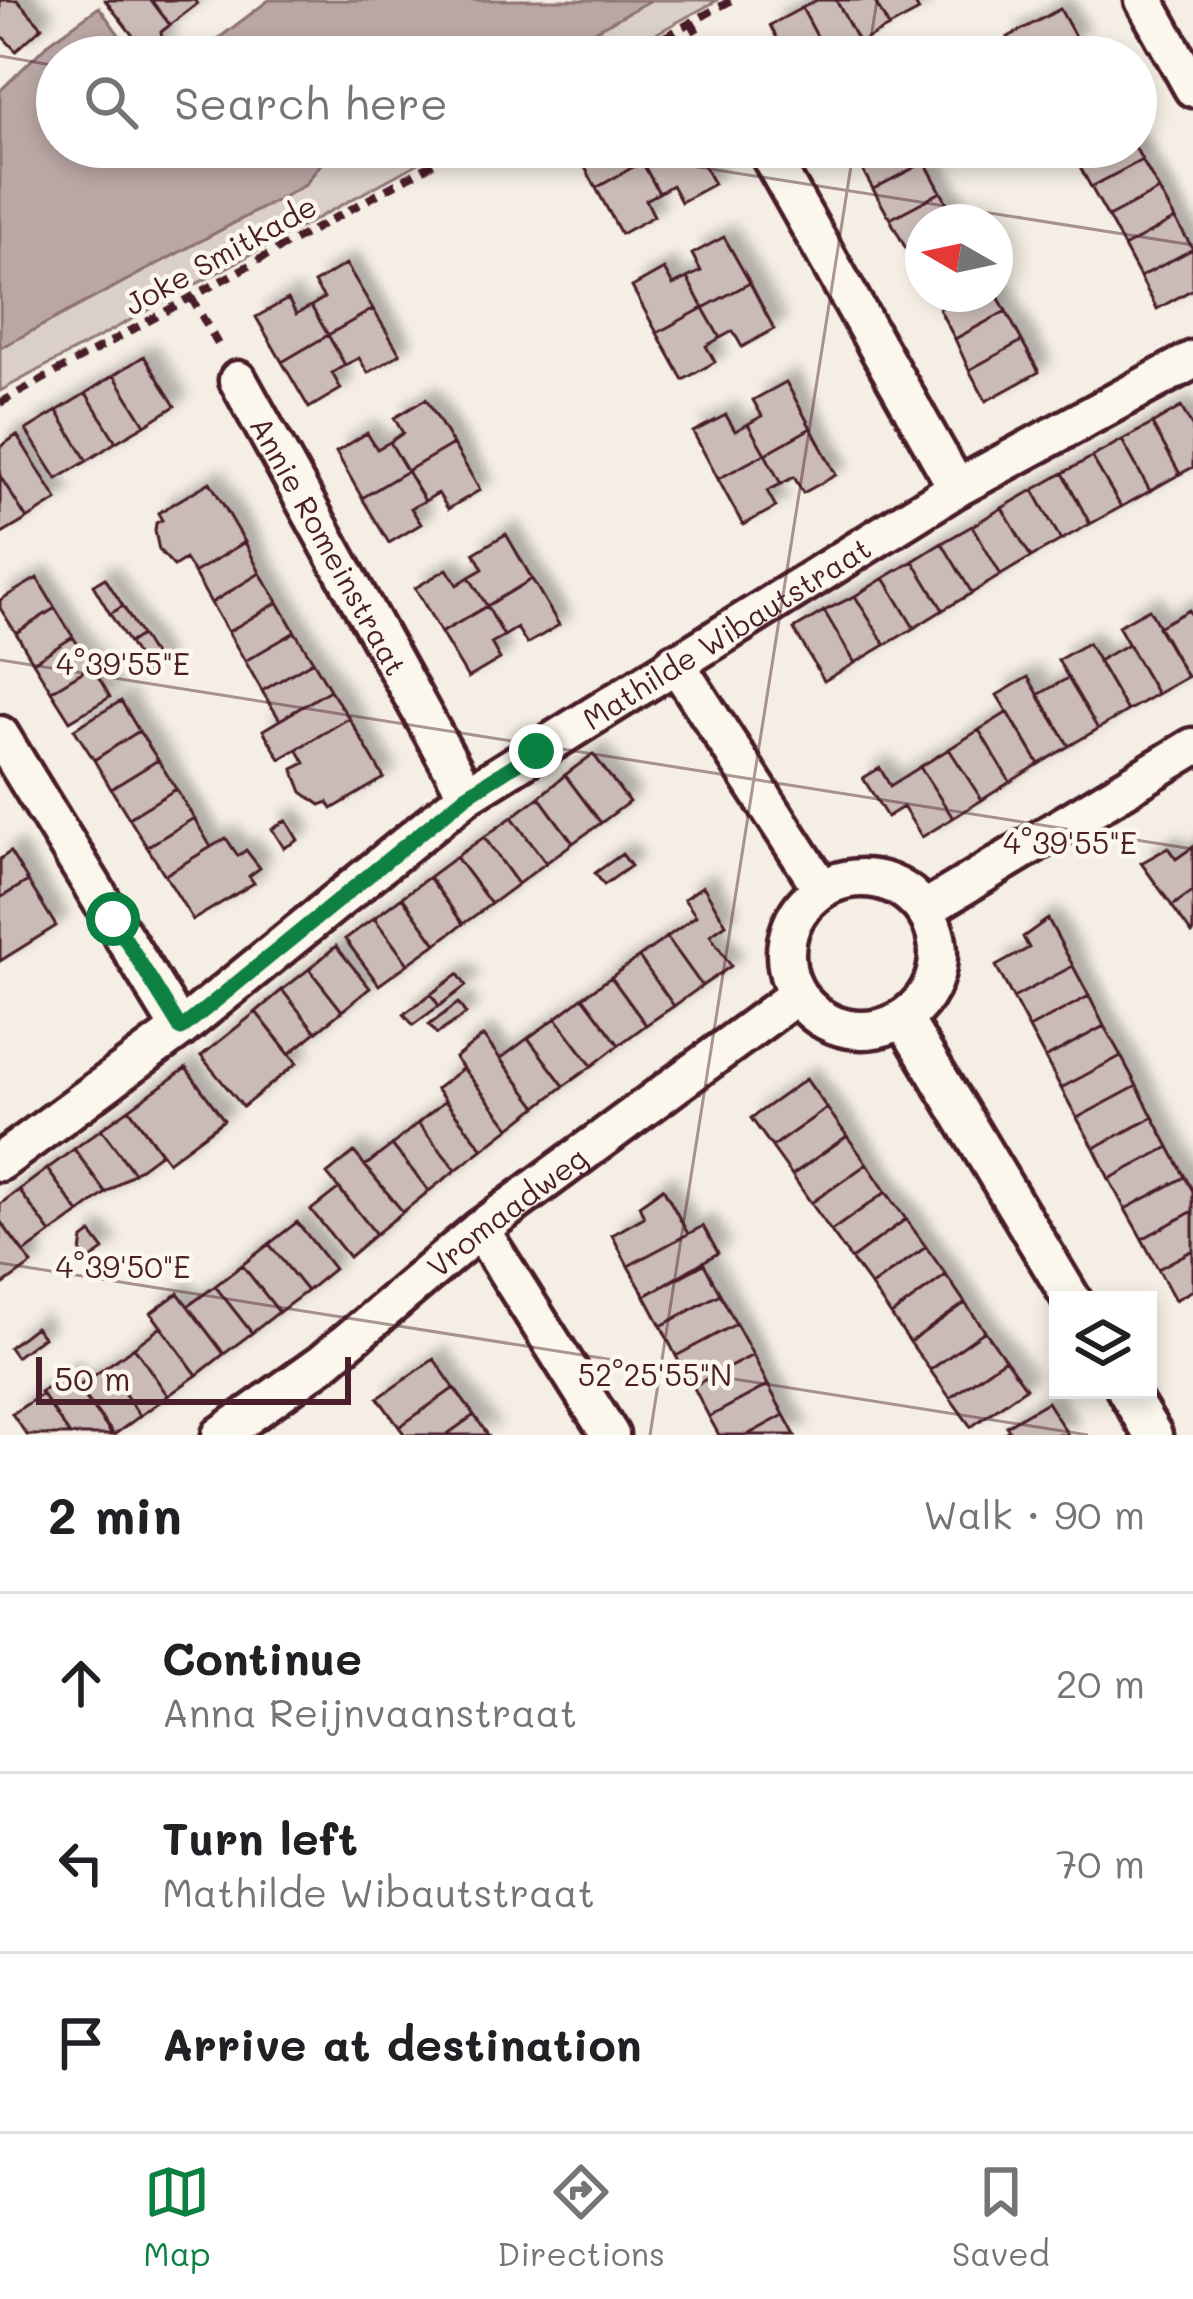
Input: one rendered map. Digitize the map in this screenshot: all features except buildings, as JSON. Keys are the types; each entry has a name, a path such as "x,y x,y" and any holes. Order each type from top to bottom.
{"street":[{"path":"1144,0 1193,88"},
{"path":"777,168 957,488"},
{"name":"Mathilde Wibautstraat","path":"0,1162 181,1029 467,795 957,488 1193,360"},
{"name":"Annie Romeinstraat","path":"238,380 467,795"},
{"path":"675,662 822,889"},
{"path":"0,735 181,1029"},
{"path":"924,910 1193,747"},
{"path":"852,878 883,880 906,892 924,910 937,942 937,966 930,989 903,1018 886,1027 844,1029 824,1021 797,995 788,972 789,930 797,914 822,889 852,878"},
{"name":"Vromaadweg","path":"221,1435 322,1363 480,1229 797,995"},
{"path":"903,1018 1067,1291"},
{"path":"480,1229 610,1435"},
{"path":"1131,1399 1153,1435"}],"path":[{"path":"666,36 732,0"},
{"path":"691,22 699,36"},
{"name":"Joke Smitkade","path":"0,403 425,168"},
{"name":"Annie Romeinstraat","path":"191,297 238,380"}],"shaded area":[{"path":"269,0 651,0 585,36 222,36"},
{"path":"651,0 718,0 652,36 585,36"},
{"path":"99,7 120,36 59,36"},
{"path":"36,56 36,168 318,168 305,185 0,348 0,91"},
{"path":"318,168 409,168 0,391 0,348 305,185"}],"route":[{"path":"113,919 181,1029 467,795 536,751"}]}
